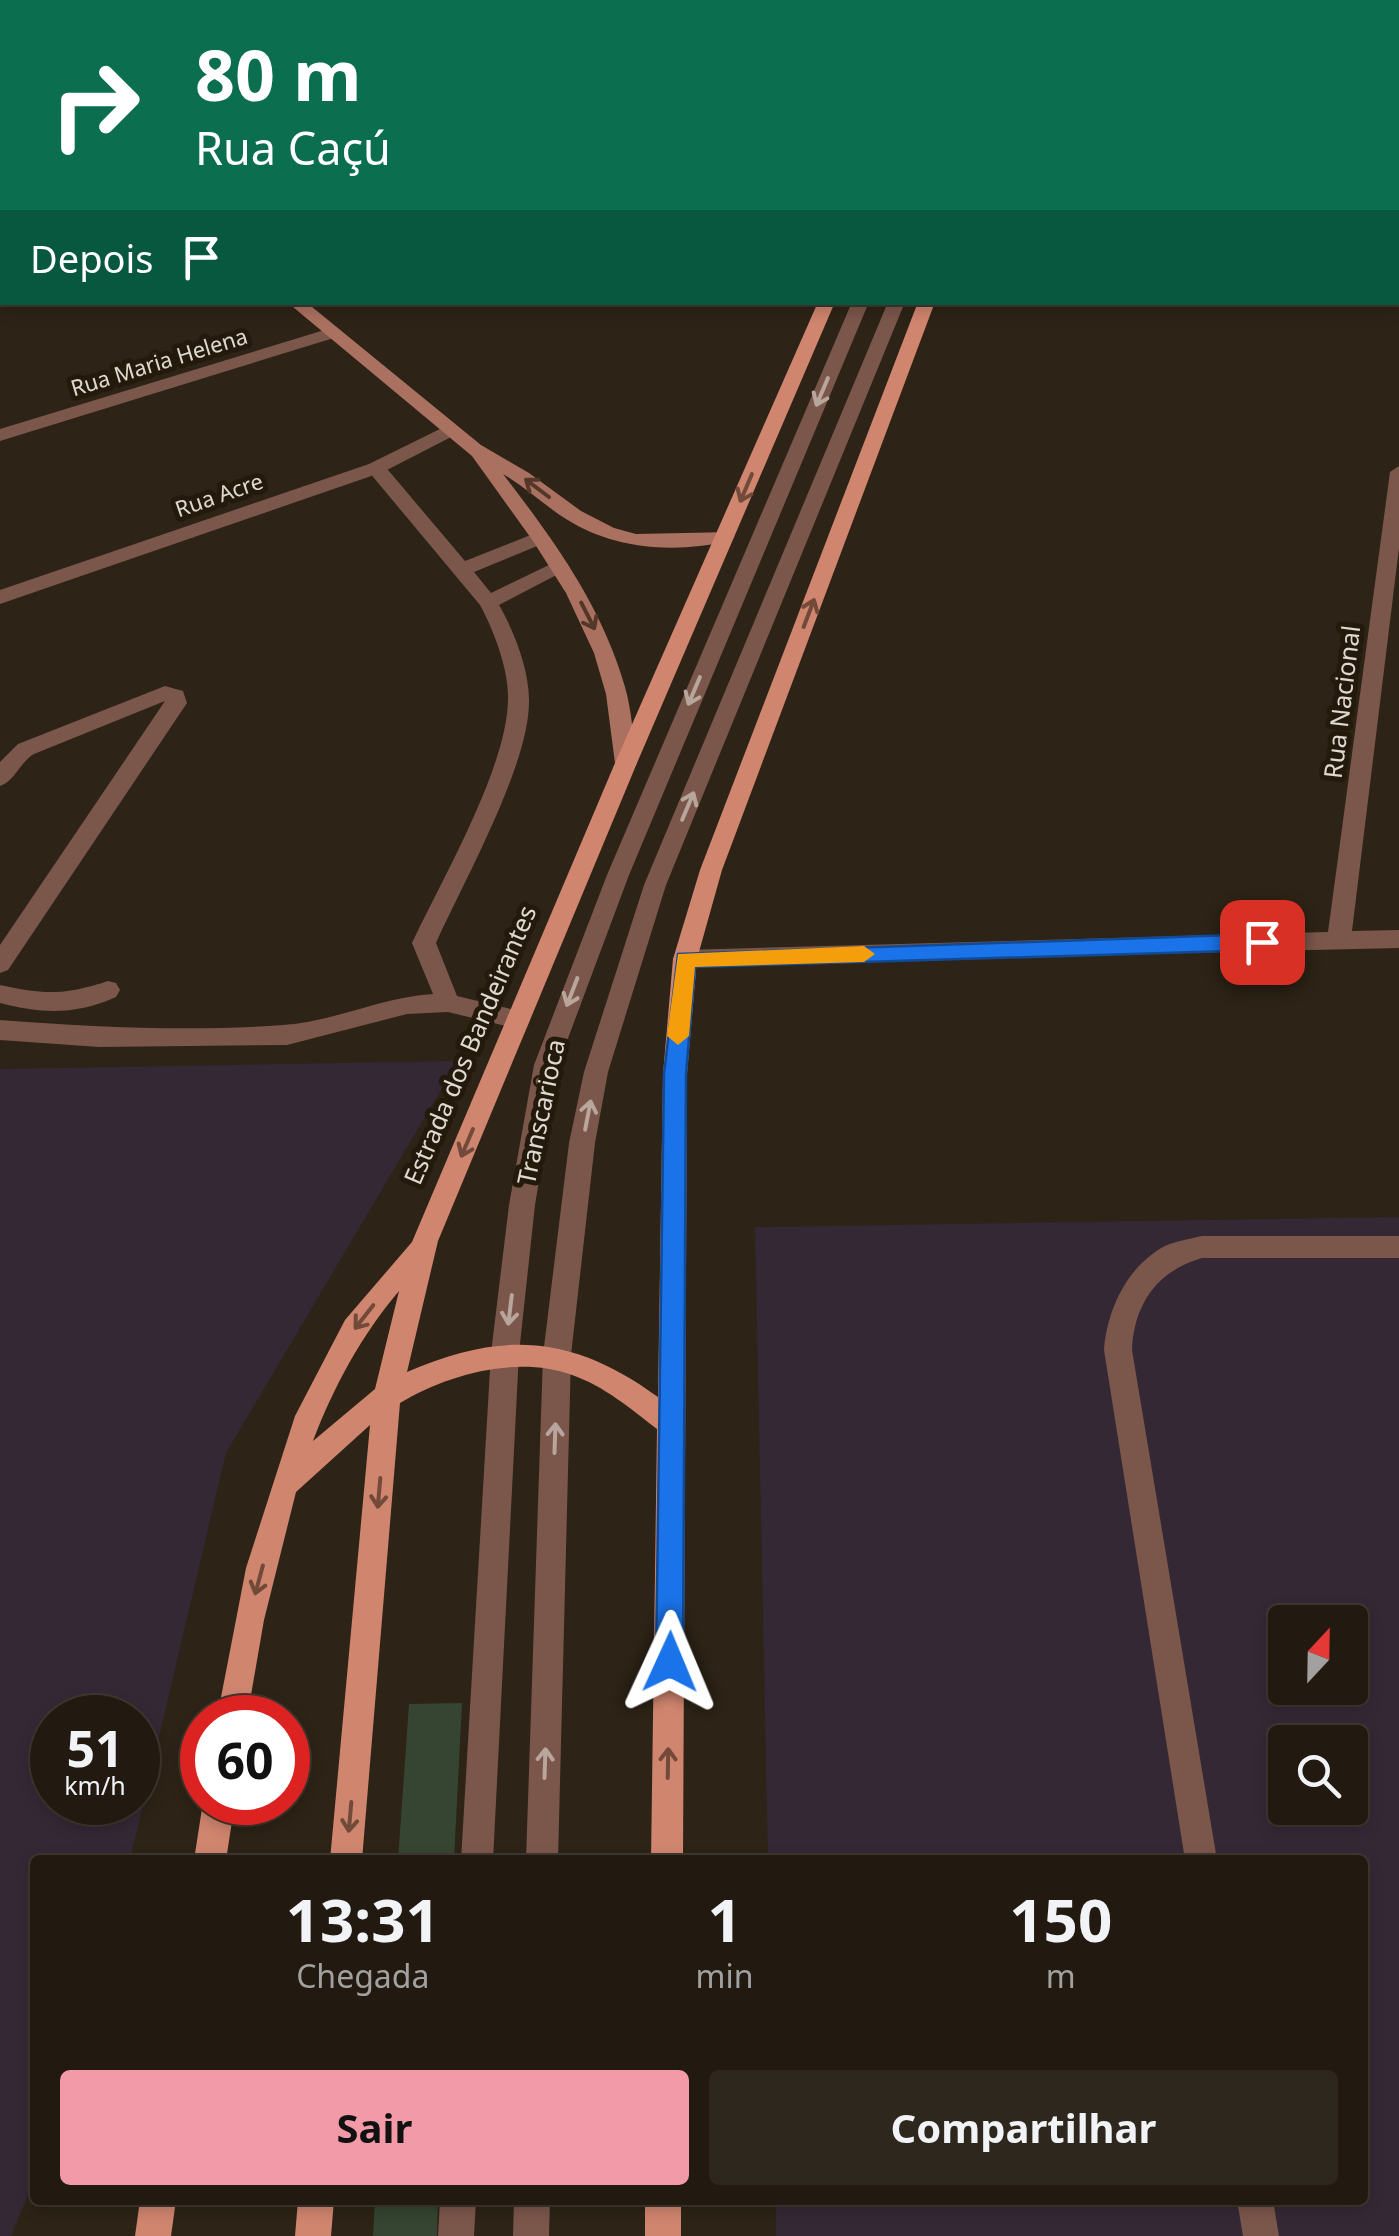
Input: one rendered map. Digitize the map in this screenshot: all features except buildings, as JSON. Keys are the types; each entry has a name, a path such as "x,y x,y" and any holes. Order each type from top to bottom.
{"main road":[{"path":"298,305 474,449 608,533 671,542 726,536"},
{"name":"Estrada dos Bandeirantes","path":"346,1855 387,1396 425,1241 626,762 826,305"},
{"path":"667,1855 675,1074 686,960 711,870 925,305"},
{"path":"474,449 560,568 598,636 615,686 626,762"},
{"path":"236,1695 249,1616 284,1486 315,1407 354,1328 425,1241"},
{"path":"284,1486 387,1396 446,1368 505,1353 557,1355 620,1382 672,1424"},
{"path":"211,1855 215,1825"},
{"path":"312,2236 315,2205"},
{"path":"663,2205 663,2236"}],"street":[{"name":"Transcarioca","path":"477,1855 505,1353 522,1204 546,1065 729,606 860,305"},
{"name":"Transcarioca","path":"542,1855 557,1355 582,1142 596,1072 654,885 896,305"},
{"name":"Rua Maria Helena","path":"0,435 330,333"},
{"name":"Rua Acre","path":"0,598 376,468 450,430"},
{"path":"376,468 488,602 502,628 519,698 511,753 424,943 448,1003"},
{"name":"Rua Nacional","path":"1339,940 1399,472"},
{"path":"462,570 540,538"},
{"path":"488,602 560,568"},
{"path":"0,778 17,754 26,749 165,693 176,696 176,703 0,964"},
{"path":"686,960 1399,939"},
{"path":"0,994 42,1004 68,1005 108,990"},
{"path":"0,1030 99,1036 287,1034 408,1005 448,1003 518,1020"},
{"path":"1199,1855 1118,1350 1120,1319 1135,1291 1170,1256 1202,1247 1399,1247"},
{"path":"456,2236 458,2205"},
{"path":"531,2236 532,2205"},
{"path":"1256,2205 1261,2236"}],"shaded area":[{"path":"458,1061 226,1453 160,1733 160,1695 30,1695 30,1825 138,1825 131,1855 30,1855 30,2190 11,2236 0,2236 0,1069"},
{"path":"1399,1217 1399,2236 776,2236 776,2205 1368,2205 1368,1855 768,1855 755,1227"}],"green space":[{"path":"462,1703 454,1855 398,1855 409,1704"},
{"path":"375,2205 438,2205 437,2236 373,2236"}],"slow traffic":[{"path":"678,1036 686,960 864,954"}],"route":[{"path":"670,1662 675,1074 686,960 1262,942"}]}
